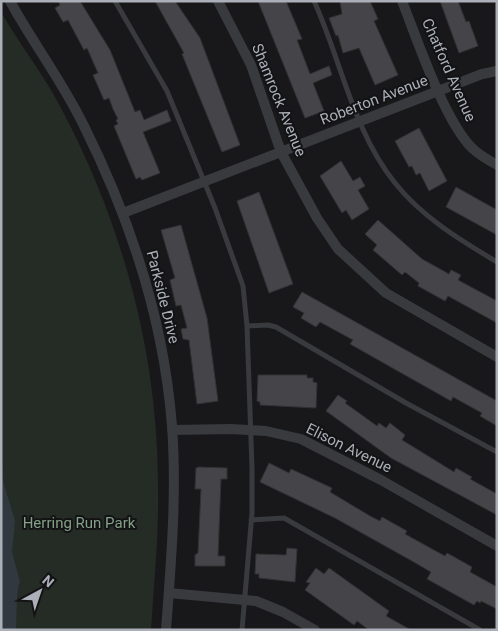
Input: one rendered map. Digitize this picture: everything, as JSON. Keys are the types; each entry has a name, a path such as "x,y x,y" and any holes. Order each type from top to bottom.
{"street":[{"name":"Parkside Drive","path":"10,1 75,109 123,213 147,287 159,339 172,430 173,490 166,630"},
{"name":"Shamrock Avenue","path":"218,1 251,65 281,152 317,218 338,249 356,268 386,293 497,357"},
{"name":"Chatford Avenue","path":"402,1 438,90 464,138 478,153 497,165"},
{"name":"Roberton Avenue","path":"123,213 438,90 497,71"},
{"name":"Elison Avenue","path":"172,430 251,430 281,434 320,448 497,546"},
{"path":"169,593 243,599 266,604 315,630"}],"lane":[{"path":"115,1 167,91 240,275 247,326 251,430 251,520 243,599 242,630"},
{"path":"314,1 360,121 386,171 401,190 453,236 497,262"},
{"path":"247,326 268,324 276,327 406,403 497,452"},
{"path":"251,520 284,518 480,630"}],"green space":[{"name":"Herring Run Park","path":"1,12 40,72 83,152 119,244 133,291 144,339 152,388 156,437 158,522 151,630 1,630"}],"shaded area":[{"path":"1,450 3,481 15,521 12,552 20,582 17,597 16,630 1,630"}],"building":[{"path":"58,1 80,1 110,50 135,112 140,110 144,120 167,110 171,121 143,132 160,173 142,180 140,177 136,179 114,126 118,124 116,120 118,119 109,98 104,100 93,75 98,73 87,48 84,50 68,20 63,22 55,8 60,5"},
{"path":"155,1 175,1 200,38 240,145 222,152 182,54 184,53"},
{"path":"258,1 286,1 302,39 297,40 310,74 329,66 332,75 313,83 324,111 305,118"},
{"path":"340,1 370,1 378,19 374,21 398,75 375,85 359,48 343,53 338,35 336,36 329,18 342,14"},
{"path":"440,1 458,1 466,22 469,21 478,46 459,53"},
{"path":"419,128 447,181 429,191 420,173 416,175 412,166 409,167 395,141"},
{"path":"341,161 353,181 360,177 365,186 358,190 369,209 352,220 346,210 342,213 320,176"},
{"path":"456,187 497,210 497,235 446,207"},
{"path":"259,192 293,284 269,293 237,201"},
{"path":"378,220 422,259 449,274 451,270 461,275 458,280 497,301 497,323 448,296 445,301 418,286 419,283 405,272 402,275 373,250 377,245 365,234"},
{"path":"181,225 207,318 218,401 197,404 189,340 183,339 181,329 187,328 181,305 176,306 170,280 175,278 161,230"},
{"path":"302,292 497,401 497,426 480,416 482,413 453,397 451,401 350,344 353,340 320,322 316,327 301,318 304,313 293,307"},
{"path":"258,375 307,375 307,378 313,378 313,382 317,383 316,408 260,405 260,402 257,401"},
{"path":"338,395 347,401 345,403 377,426 379,423 386,428 390,423 405,435 402,440 454,472 456,468 472,477 470,479 497,494 497,515 391,458 326,411"},
{"path":"269,463 289,473 291,469 332,488 330,492 370,516 380,521 382,517 407,531 405,534 445,556 447,553 472,567 470,572 497,587 497,609 481,601 480,603 477,601 474,605 427,579 431,572 412,561 335,518 260,482"},
{"path":"196,468 227,468 227,479 221,479 218,556 225,556 225,566 195,566 195,555 198,553 201,489 195,489"},
{"path":"287,548 297,549 295,582 259,578 259,574 255,574 256,554 286,555"},
{"path":"316,568 324,574 329,568 389,611 386,616 411,630 369,630 357,621 354,625 305,590 310,583 306,582"}]}
